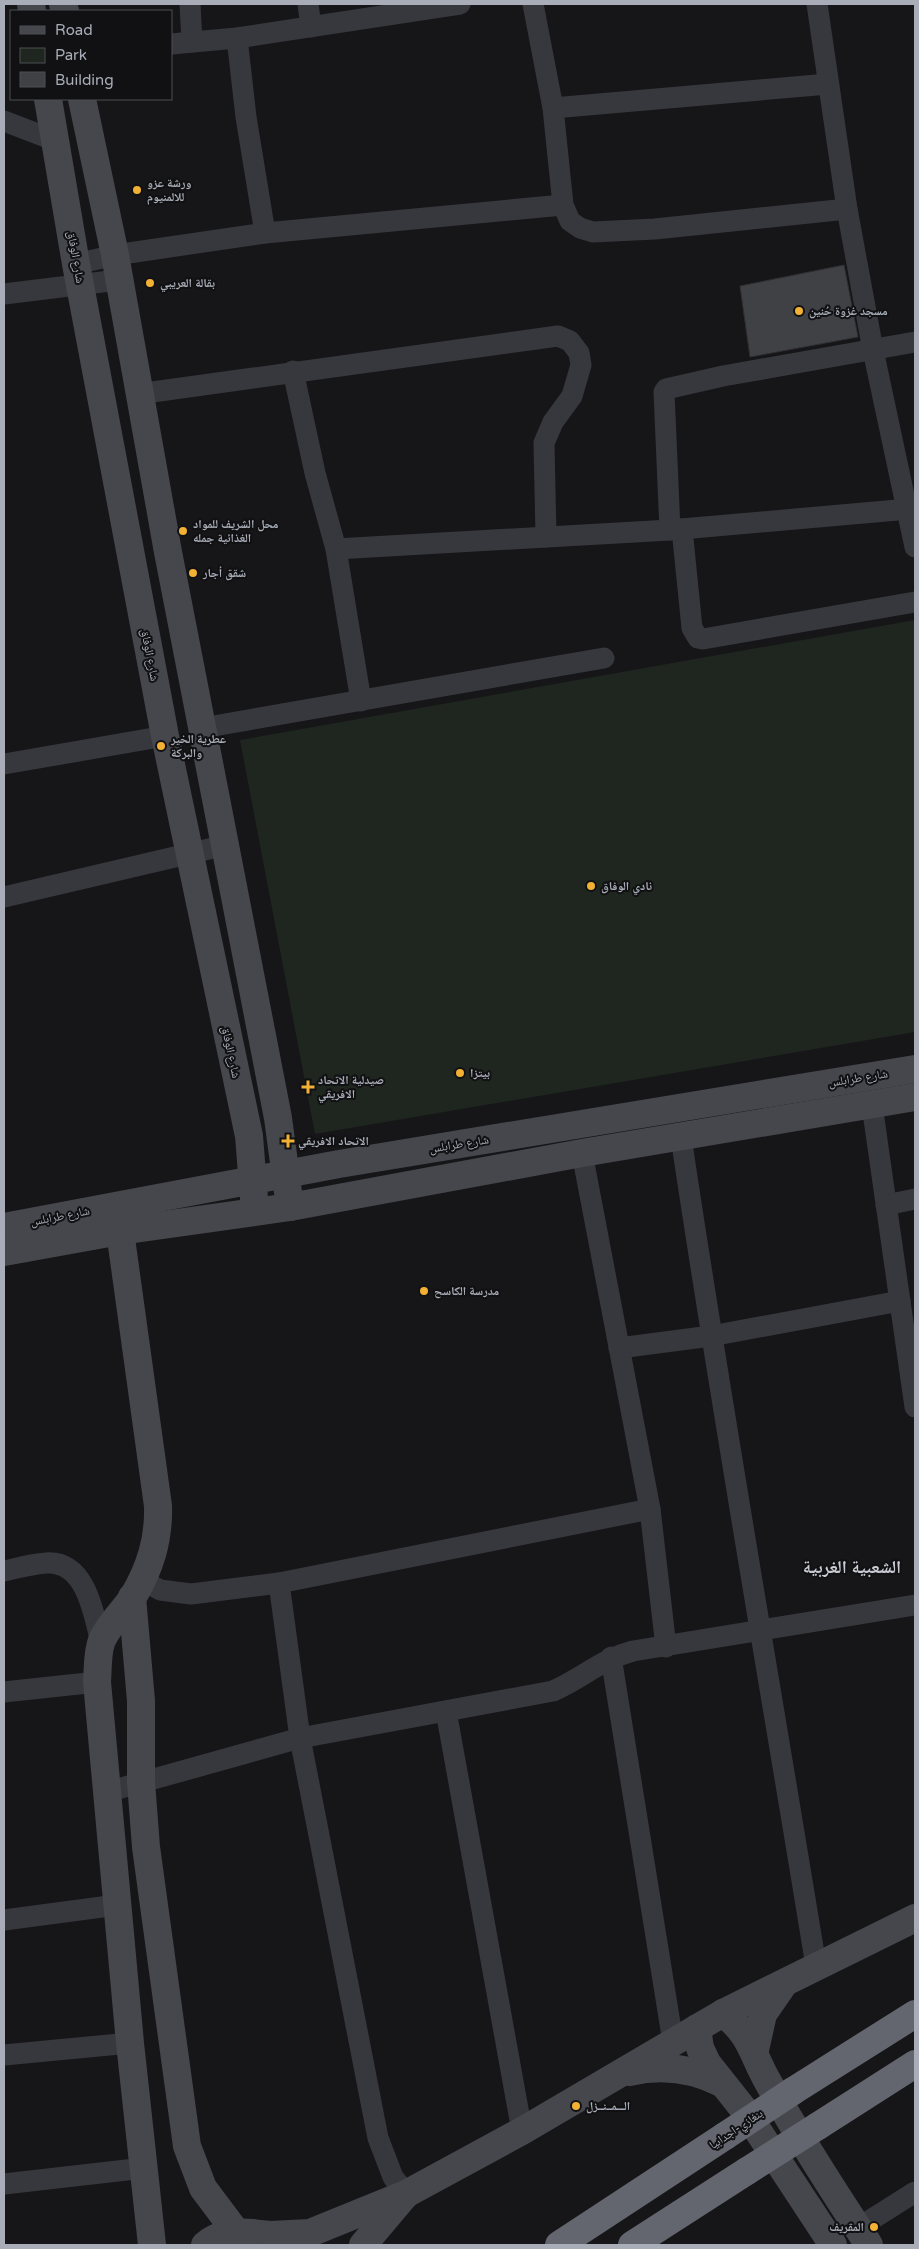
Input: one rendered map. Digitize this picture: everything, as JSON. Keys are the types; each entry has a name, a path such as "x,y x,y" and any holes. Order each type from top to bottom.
{"highway":[{"name":"بنغازي-اجدابيا","path":"559,2245 793,2091 915,2014"},
{"path":"632,2245 915,2064"}],"street":[{"path":"190,4 192,42"},
{"path":"308,4 312,27"},
{"path":"172,44 236,38 460,4"},
{"path":"533,4 553,108 563,205 570,221 593,232 655,229 847,209"},
{"path":"817,4 847,209 873,350 909,509 915,546"},
{"path":"236,38 246,117 266,233"},
{"path":"553,108 828,84"},
{"name":"شارع الوفاق","path":"48,100 78,274 166,736 249,1136 255,1211"},
{"path":"82,100 278,1118 290,1207"},
{"path":"4,121 56,141"},
{"path":"4,294 78,274 116,268 266,233 563,205"},
{"path":"138,394 293,371 558,336 570,341 579,353 582,366 572,396 553,422 544,443 546,537"},
{"path":"915,342 723,376 666,389 664,392 676,530 692,628 698,638 703,639 915,602"},
{"path":"293,371 315,473 336,549 361,701"},
{"path":"336,549 676,530 909,509"},
{"path":"202,728 604,658"},
{"path":"4,764 166,736"},
{"path":"4,897 190,855 226,844"},
{"name":"شارع طرابلس","path":"4,1227 339,1164 915,1069"},
{"name":"شارع طرابلس","path":"4,1252 120,1231 290,1207 582,1153 915,1098"},
{"path":"872,1105 915,1406"},
{"path":"278,1118 292,1142 302,1151 313,1158 339,1164"},
{"path":"201,1189 214,1183 232,1169 244,1151 249,1136"},
{"path":"681,1137 711,1336 762,1630 816,1966"},
{"path":"582,1153 650,1509 666,1647"},
{"path":"886,1205 915,1199"},
{"path":"100,1642 136,1588 157,1542 158,1506 120,1231"},
{"path":"619,1348 711,1336 900,1301"},
{"path":"136,1588 191,1594 279,1583 650,1509"},
{"path":"4,1571 48,1563 59,1565 71,1571 82,1582 90,1599 100,1642 97,1682 130,2043 152,2245"},
{"path":"279,1583 300,1738 378,2138 393,2177 406,2194"},
{"path":"136,1588 146,1847 187,2146 203,2188 244,2232 264,2237 278,2245"},
{"path":"107,1792 300,1738 553,1691 568,1684 611,1657 915,1605"},
{"path":"611,1657 673,2042"},
{"path":"4,1692 97,1682"},
{"path":"446,1711 522,2131"},
{"path":"4,1920 117,1905"},
{"path":"205,2245 221,2235 244,2232 270,2235 310,2233 406,2194 522,2131 723,2013 915,1918"},
{"path":"754,2050 763,2014 785,1983"},
{"path":"723,2013 744,2032 767,2081 863,2237 915,2192"},
{"path":"697,2028 698,2042 703,2056 745,2111 833,2245"},
{"path":"4,2055 130,2043"},
{"path":"609,2079 625,2073 659,2067 693,2071 725,2085"},
{"path":"4,2184 144,2168"},
{"path":"363,2245 406,2194"}],"green space":[{"name":"نادي الوفاق","path":"915,620 915,1032 315,1134 240,740"}],"building":[{"name":"مسجد غزوة حُنين","path":"844,265 858,337 750,357 740,286"}],"place":[{"name":"ورشة عزو للالمنيوم","path":"137,190"},
{"name":"بقالة العريبي","path":"150,283"},
{"name":"مسجد غزوة حُنين","path":"799,311"},
{"name":"محل الشريف للمواد الغذائية جمله","path":"183,531"},
{"name":"شقق أجار","path":"193,573"},
{"name":"عطرية الخير والبركة","path":"161,746"},
{"name":"نادي الوفاق","path":"591,886"},
{"name":"بيتزا","path":"460,1073"},
{"name":"صيدلية الاتحاد الافريقي","path":"308,1087"},
{"name":"الاتحاد الافريقي","path":"288,1141"},
{"name":"مدرسة الكاسح","path":"424,1291"},
{"name":"الـــمــنــزل","path":"576,2106"},
{"name":"المقريف","path":"874,2227"}],"district":[{"name":"الشعبية الغربية","path":"852,1567"}]}
